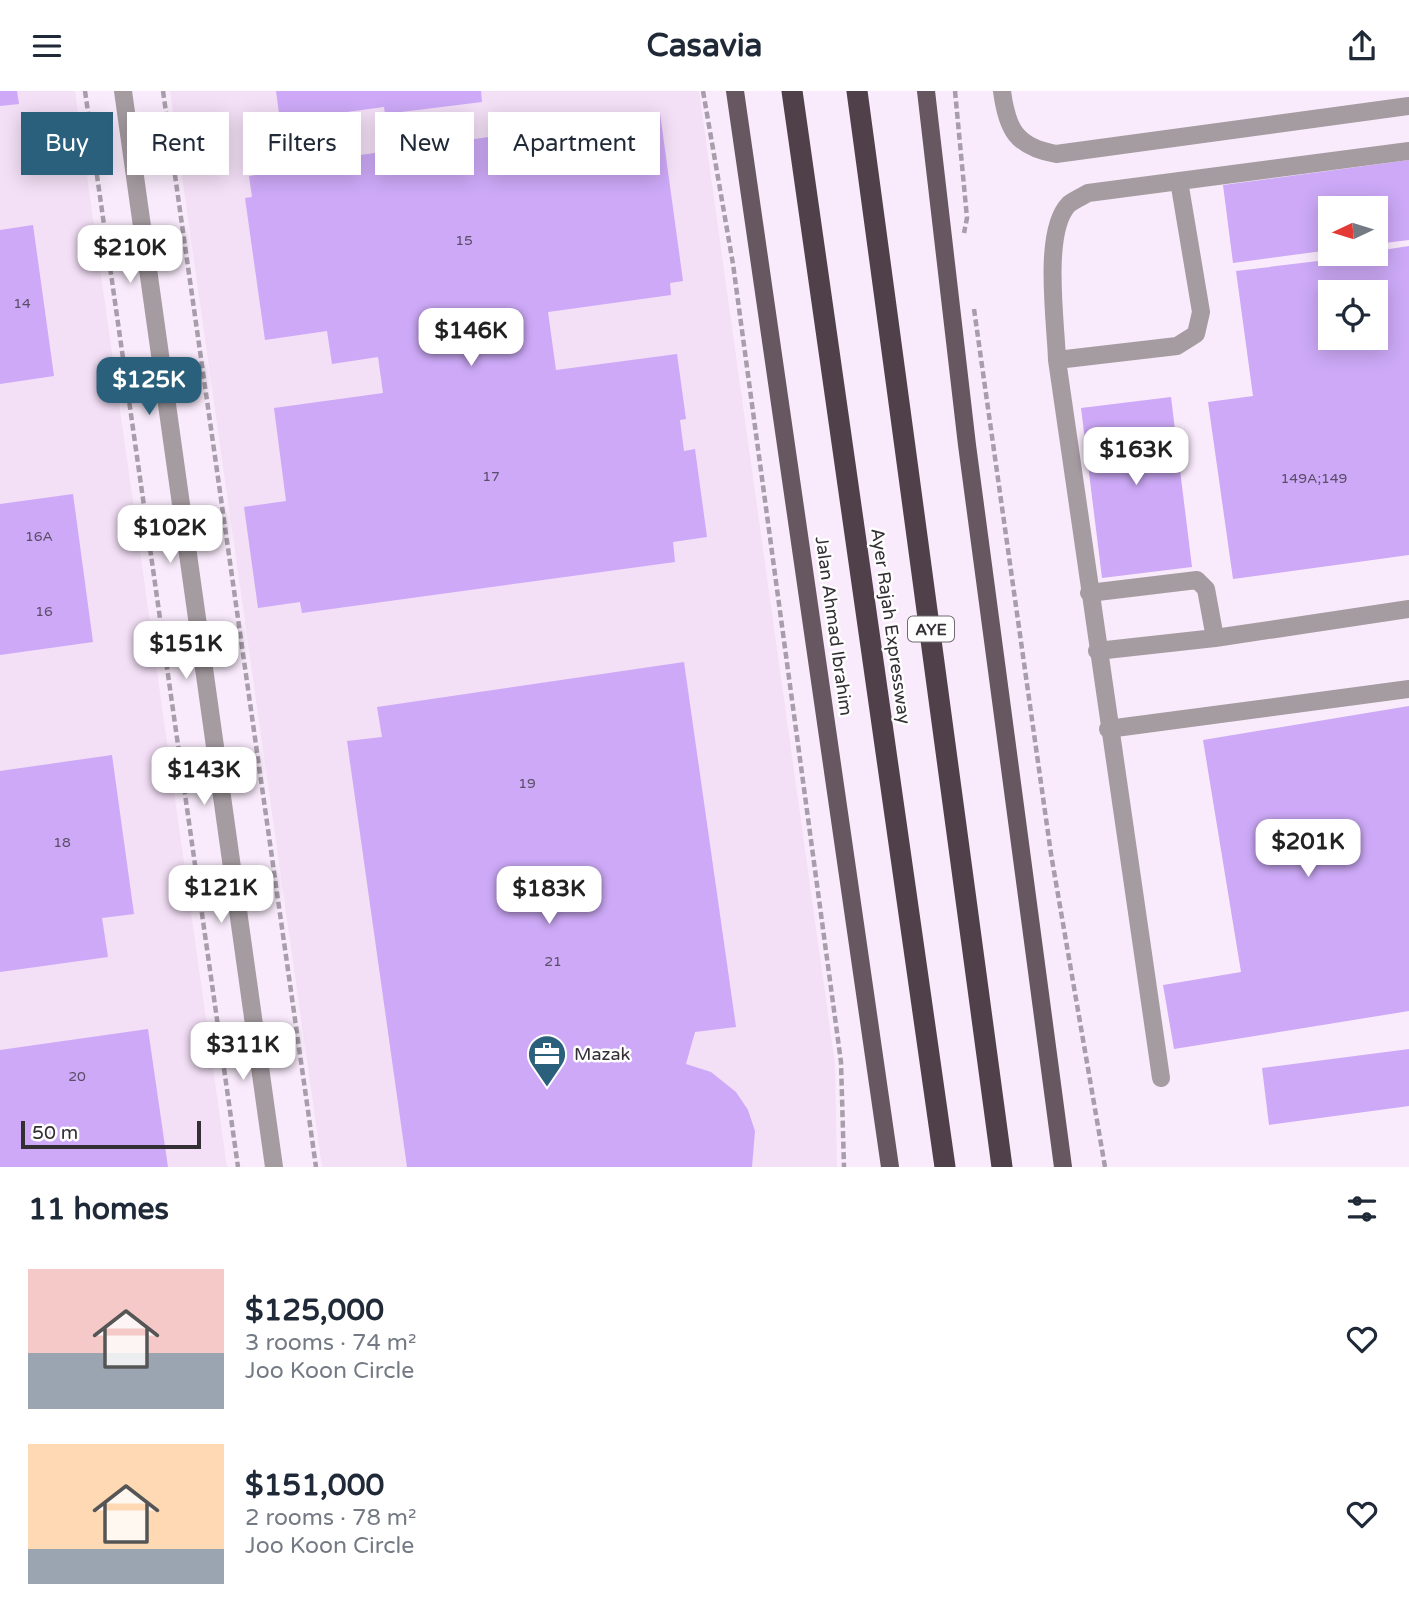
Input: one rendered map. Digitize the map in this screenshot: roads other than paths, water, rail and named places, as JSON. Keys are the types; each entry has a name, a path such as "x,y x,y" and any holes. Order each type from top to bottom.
{"highway":[{"name":"Ayer Rajah Expressway","path":"792,91 945,1167"},
{"name":"AYE","path":"857,91 1002,1167"},
{"path":"869,91 872,197"}],"main road":[{"name":"Jalan Ahmad Ibrahim","path":"735,91 890,1167"},
{"path":"926,91 967,445 1063,1167"}],"street":[{"path":"123,91 274,1167"},
{"path":"1002,91 1006,116 1015,136 1035,151 1056,154 1409,106"},
{"path":"1161,1078 1108,729 1057,360 1053,242 1059,222 1069,204 1088,193 1409,151"},
{"path":"1057,360 1177,346 1196,334 1201,312 1179,181"},
{"path":"1089,593 1197,580 1206,589 1215,638"},
{"path":"1097,651 1215,638 1409,609"},
{"path":"1108,729 1409,689"}],"place":[{"name":"Mazak","path":"547,1088"}]}
